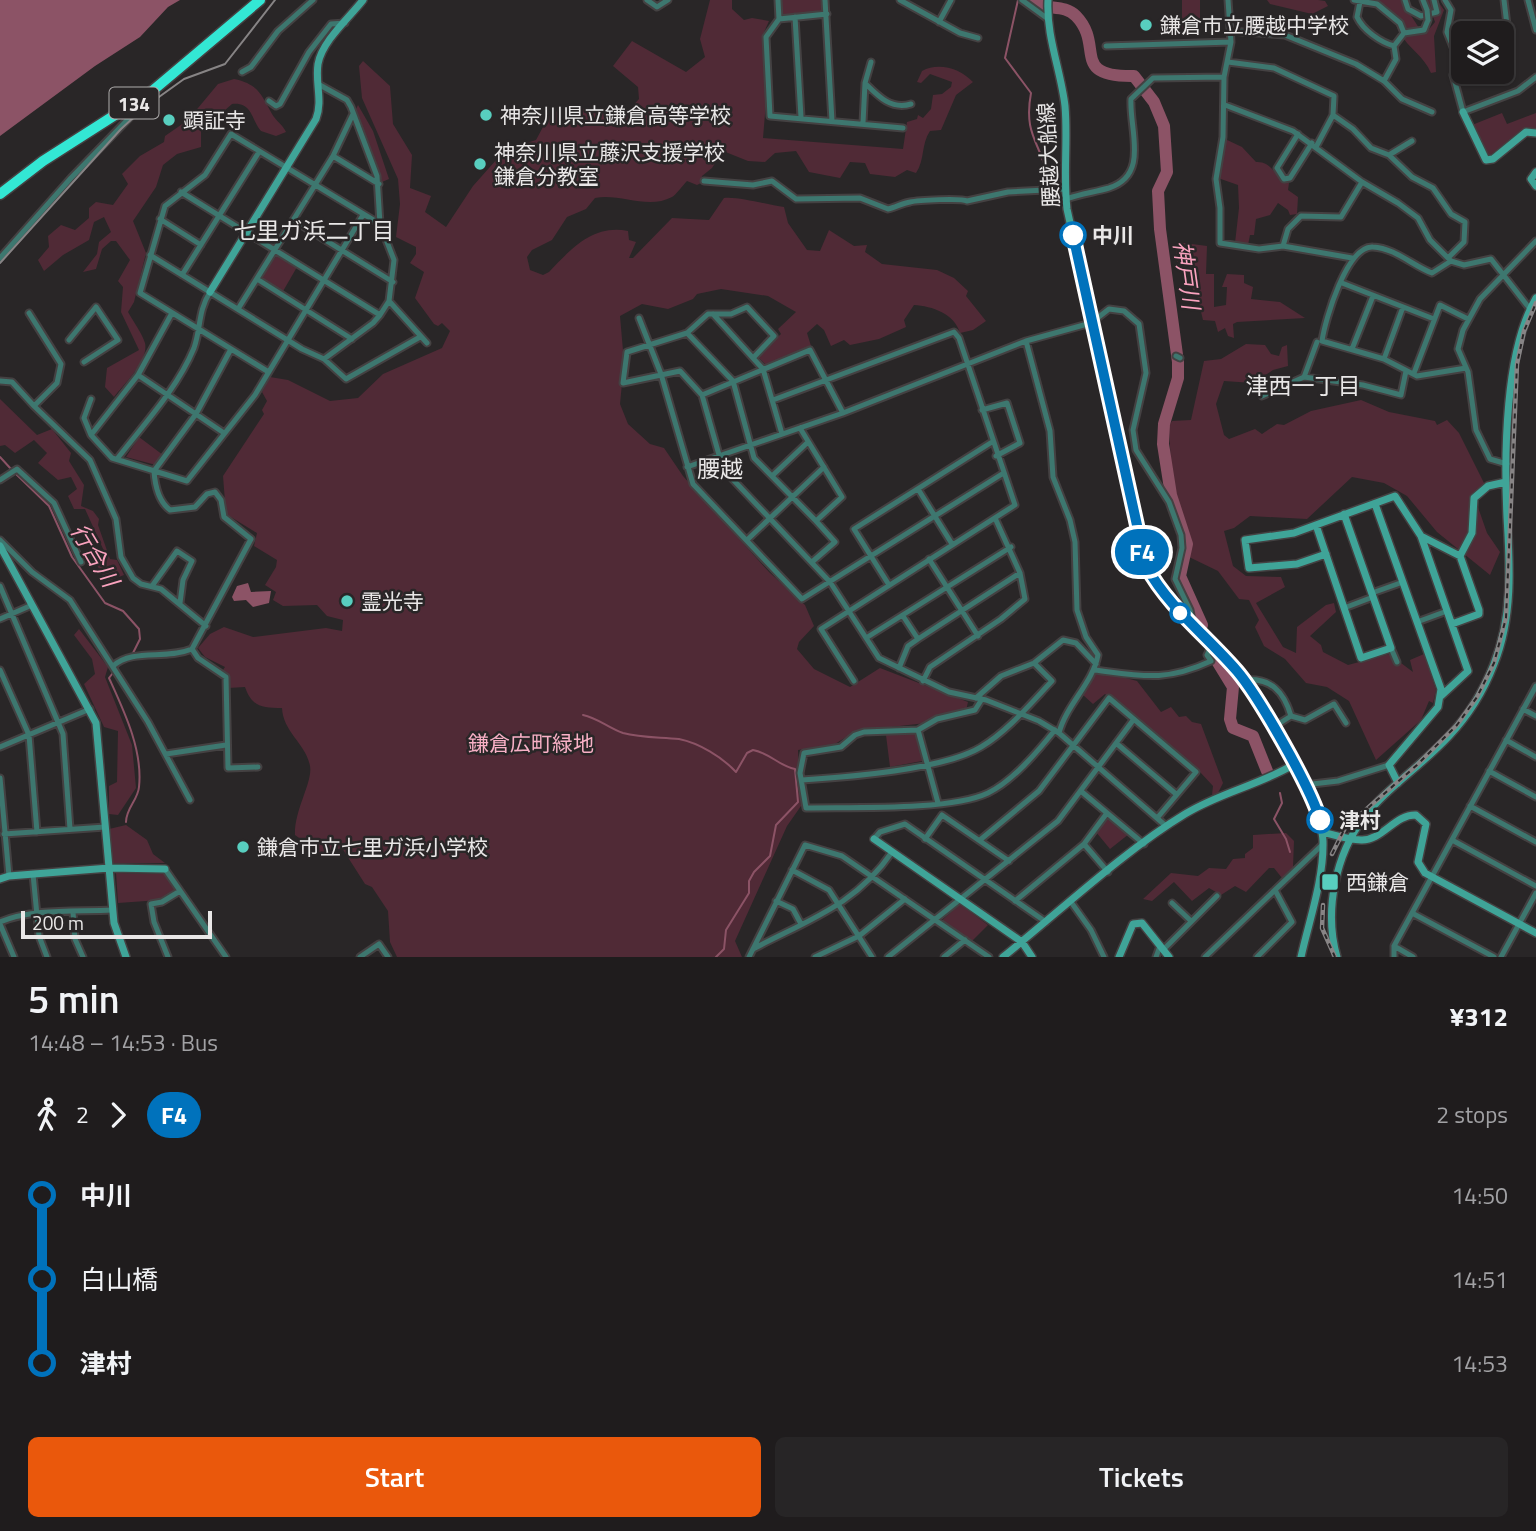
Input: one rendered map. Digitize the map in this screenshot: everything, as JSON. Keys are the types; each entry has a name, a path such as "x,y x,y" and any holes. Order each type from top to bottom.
{"highway":[{"name":"134","path":"0,194 43,161 136,102 177,72 260,0"}],"street":[{"path":"242,72 251,67 278,31 313,0"},
{"path":"117,459 166,395 194,347 201,307 316,120 320,55 363,0"},
{"path":"647,0 657,7 668,0"},
{"path":"778,0 779,19 766,37 770,116 903,128"},
{"path":"825,0 832,121"},
{"path":"900,0 939,22 978,38"},
{"path":"939,22 951,0"},
{"path":"1023,0 1048,9"},
{"path":"1228,0 1231,42 1224,77 1225,105 1216,179 1220,208 1220,243 1259,249 1283,246 1352,258"},
{"path":"1405,0 1408,9 1421,16 1437,12 1434,0"},
{"path":"1404,33 1420,33 1428,20 1423,0"},
{"path":"1445,0 1451,10 1447,32 1451,41"},
{"path":"1504,0 1507,21"},
{"path":"1528,0 1536,30"},
{"path":"1394,46 1384,43 1360,23 1357,17 1357,1 1377,4 1400,23 1404,33"},
{"name":"腰越大船線","path":"1048,9 1065,110 1066,199 1146,566 1166,598 1244,680 1304,785 1318,815 1323,844 1301,957"},
{"path":"779,19 827,14"},
{"path":"795,18 801,117"},
{"path":"269,101 276,106 280,104 309,52 322,35 331,24 345,23"},
{"path":"1230,31 1285,35 1356,64 1384,81 1402,99 1430,108 1432,112"},
{"path":"1384,81 1395,59 1394,46 1404,33"},
{"path":"1106,46 1231,42"},
{"path":"863,123 865,83 871,62"},
{"path":"1228,62 1274,68 1329,92 1335,100 1334,115 1290,178 1284,179 1277,168 1298,134"},
{"path":"1066,199 1108,188 1129,174 1136,159 1130,99 1143,85 1160,77 1224,77"},
{"path":"1463,112 1518,91 1536,77"},
{"path":"865,83 881,99 900,107 911,104"},
{"path":"318,84 347,100 379,184 380,224 394,260 389,301 380,315 324,359"},
{"path":"1455,84 1463,112 1486,160 1493,159 1526,132 1536,134"},
{"path":"0,258 71,178 137,110 136,102"},
{"path":"1225,105 1298,134 1362,182 1411,212 1430,240 1450,259 1464,265 1491,259 1530,309"},
{"path":"238,309 333,156 353,114"},
{"path":"1334,115 1353,129 1371,148 1389,155 1412,177 1433,188 1451,214 1465,222 1464,242 1450,259 1432,273 1399,255 1370,246 1352,258 1325,316 1322,341 1384,359 1418,376 1466,368"},
{"path":"267,371 140,293 164,206 181,192 195,186 231,134 380,224"},
{"path":"1389,155 1412,141"},
{"path":"182,275 259,152"},
{"path":"333,156 379,184"},
{"path":"1536,172 1531,179 1536,186"},
{"path":"704,181 753,185 772,181 796,200 860,198 888,209 912,201 939,202 961,198 967,201 1008,192 1065,189"},
{"path":"1283,246 1288,229 1296,218 1341,217 1362,182"},
{"path":"181,192 380,315"},
{"path":"91,399 84,418 91,435 105,453 187,481 255,395 286,339 363,215"},
{"path":"160,219 201,245"},
{"path":"293,220 393,282"},
{"path":"1507,464 1490,459 1476,430 1466,368 1458,349 1468,318 1480,299 1536,242"},
{"path":"150,255 286,339 324,359 346,379 420,337"},
{"path":"257,279 352,339"},
{"path":"1342,283 1434,318"},
{"path":"1352,349 1373,296"},
{"path":"1337,957 1331,907 1340,863 1349,838 1362,817 1458,725 1480,694 1495,661 1508,602 1510,548 1506,482 1513,365 1520,330 1536,298"},
{"path":"389,301 427,343"},
{"path":"1414,373 1440,305 1468,318"},
{"path":"69,340 96,307 118,340 84,362"},
{"path":"754,357 774,337 747,307 731,314 708,314 687,333 627,352 623,383 680,370 702,395 723,469 830,582 879,659 923,681 1021,712 1057,732 1166,826"},
{"path":"1384,359 1403,307"},
{"path":"688,467 843,413 1026,341 1091,323 1109,309 1117,308 1127,312 1139,324 1146,373 1133,430 1136,450 1169,502 1181,535 1182,548 1175,579 1190,610 1193,627"},
{"path":"29,313 61,365 57,383 34,406"},
{"path":"91,435 138,376 172,313"},
{"path":"713,314 763,369 782,434"},
{"path":"639,318 661,374 693,484 802,599 1002,474"},
{"path":"774,400 954,332 960,338 1014,505 821,630 854,681"},
{"path":"687,333 733,381 754,458 835,542 812,562"},
{"path":"1026,341 1050,431 1053,477 1070,520 1075,542 1077,610 1086,637 1097,652 1096,667 1057,732 1028,761 992,790 965,799 938,803 806,808 801,761 804,753 841,747 855,735 864,732 918,730 937,719 975,710 979,699 1001,676 1034,663 1054,645 1066,640 1076,643 1096,667 1162,676 1182,674 1211,661 1207,655 1212,645"},
{"path":"1304,377 1317,342"},
{"path":"113,666 130,655 157,657 192,649 252,538 224,517 221,500 215,492 207,494 195,507 168,509 159,498 154,471 196,414 231,349"},
{"path":"702,395 810,350 843,413"},
{"path":"1262,397 1304,377 1363,385 1401,395 1406,371"},
{"path":"138,376 224,433"},
{"path":"0,381 12,382 90,460 116,519 123,563 136,582 152,586 180,603 206,626"},
{"path":"982,410 1007,403 1020,443 996,456"},
{"path":"800,428 842,497 816,521"},
{"path":"772,476 808,442"},
{"path":"889,585 854,529 992,442"},
{"path":"747,540 824,467"},
{"path":"0,480 17,469 54,503 81,562"},
{"path":"1460,556 1472,533 1472,506 1478,492 1506,482"},
{"path":"918,489 953,544"},
{"path":"1304,785 1338,781 1389,765 1438,707 1441,696 1468,671 1421,536 1395,496 1294,533 1245,540 1249,568 1297,564 1326,554"},
{"path":"1375,504 1441,696"},
{"path":"1344,514 1397,662"},
{"path":"923,681 930,667 978,636 1025,599 1011,547 995,517"},
{"path":"1316,524 1361,658 1391,648"},
{"path":"1421,536 1460,556 1479,614 1452,624"},
{"path":"0,540 32,572 69,600 113,666 166,754 190,800"},
{"path":"0,546 90,709 99,737 112,910 127,957"},
{"path":"866,638 1011,547"},
{"path":"152,586 177,551 192,561 184,580 180,603"},
{"path":"929,559 978,636"},
{"path":"899,668 908,646 1020,573"},
{"path":"1344,608 1403,582"},
{"path":"0,586 62,734 70,829"},
{"path":"0,619 32,605"},
{"path":"1417,622 1447,611"},
{"path":"903,616 919,639"},
{"path":"192,649 198,658 226,677 228,768 258,767"},
{"path":"802,780 864,775 927,763 979,749 999,735 1052,681 1034,663"},
{"path":"0,670 29,735 37,832"},
{"path":"1244,680 1276,686 1291,716 1305,720 1334,704 1346,723"},
{"path":"1394,957 1394,946 1536,686"},
{"path":"980,840 1039,791 1109,698 1196,772 1158,817"},
{"path":"0,747 90,709"},
{"path":"1523,709 1536,716"},
{"path":"1272,728 1291,716"},
{"path":"888,957 1058,821 1134,719"},
{"path":"918,730 938,803"},
{"path":"1506,740 1536,757"},
{"path":"1116,743 1176,794"},
{"path":"166,754 226,745"},
{"path":"1003,957 1166,826 1217,797 1275,776 1293,765"},
{"path":"1389,765 1398,783"},
{"path":"1489,771 1536,797"},
{"path":"0,778 9,876"},
{"path":"1082,792 1144,844"},
{"path":"1471,806 1536,842"},
{"path":"1015,901 1084,844 1107,813"},
{"path":"925,839 942,815 1009,861"},
{"path":"1322,832 1368,839 1406,816 1416,815 1423,820 1426,830 1418,862 1431,877 1536,933"},
{"path":"1032,957 1022,942 874,839 880,832 905,824 1046,922"},
{"path":"4,834 105,827"},
{"path":"1452,840 1536,886"},
{"path":"1084,844 1108,872"},
{"path":"1205,957 1323,844"},
{"path":"749,957 805,845 842,856 989,957"},
{"path":"753,949 840,906 874,878 892,852"},
{"path":"0,879 109,868 165,869 225,957"},
{"path":"792,870 830,890 872,957"},
{"path":"33,874 39,936 47,957"},
{"path":"1257,957 1292,922 1275,890"},
{"path":"168,957 154,922 151,904 180,891"},
{"path":"1501,957 1536,893"},
{"path":"1156,957 1161,948 1217,896"},
{"path":"815,957 859,936 905,899"},
{"path":"776,901 793,909 801,924"},
{"path":"1071,902 1091,930 1104,957"},
{"path":"1172,903 1191,920"},
{"path":"14,957 0,923 37,914 112,910"},
{"path":"73,912 75,939 83,957"},
{"path":"1412,913 1494,957"},
{"path":"1119,957 1133,924 1142,923 1169,957"},
{"path":"944,957 965,940"},
{"path":"360,957 379,944 388,957"},
{"path":"1394,946 1413,957"}],"green space":[{"name":"鎌倉広町緑地","path":"710,0 732,0 732,9 744,20 752,18 769,21 762,37 766,102 763,138 903,149 907,122 917,119 918,115 923,118 931,109 933,95 942,94 951,87 952,82 930,74 921,83 917,82 922,71 935,67 949,68 962,73 973,82 956,95 941,130 930,131 916,173 907,170 895,177 870,174 865,163 850,162 840,178 809,172 796,151 775,153 765,162 748,161 723,151 712,168 702,176 701,183 697,185 687,181 674,196 663,201 595,198 586,209 567,217 552,240 532,250 527,257 530,270 543,275 549,272 574,247 604,231 628,231 629,240 636,242 629,258 633,258 672,218 709,220 724,198 730,198 784,207 788,223 807,250 820,251 829,230 854,246 867,245 865,252 882,264 937,270 954,278 968,291 966,296 986,321 973,330 960,333 953,321 942,312 914,305 904,320 906,327 879,339 850,345 844,340 831,346 824,330 817,324 807,333 811,346 766,365 757,356 781,334 778,329 796,312 768,296 721,289 697,294 693,299 668,309 642,304 620,316 624,362 620,404 628,424 650,444 664,448 683,476 769,572 805,605 814,626 799,642 797,649 814,669 850,687 880,668 968,702 965,715 943,713 926,723 856,731 835,744 798,750 801,806 787,826 735,941 742,957 397,957 390,942 388,911 372,887 365,884 342,848 320,853 295,835 310,766 304,751 286,724 282,708 259,705 251,699 245,687 228,688 228,674 223,670 225,667 205,657 198,648 210,634 224,627 253,637 326,628 342,631 343,620 327,616 317,605 283,606 273,600 276,592 265,585 276,567 277,560 254,546 257,533 226,514 223,476 264,414 262,410 267,401 262,392 270,377 288,380 330,401 358,398 383,374 442,348 450,331 442,323 438,326 434,324 415,298 424,272 410,263 416,254 416,247 396,237 400,204 398,179 362,98 359,66 363,61 390,86 393,124 412,155 410,188 431,196 425,212 446,227 473,186 505,150 536,140 551,112 589,108 608,115 628,111 639,99 638,87 613,66 632,41 686,72 705,57 700,39"},
{"path":"780,0 822,0 824,9 821,12 782,15"},
{"path":"1182,0 1200,0 1200,33 1182,33"},
{"path":"1267,0 1318,0 1325,1 1328,6 1312,14 1270,4"},
{"path":"1378,0 1401,0 1419,28 1426,33 1435,22 1427,0 1437,0 1444,10 1434,36 1436,72 1431,73"},
{"path":"234,79 249,84 258,91 286,132 276,136 261,131 248,109 232,104 208,125 201,125 201,147 177,154 163,165 156,187 133,221 146,253 134,302 128,312 144,339 145,350 135,372 114,397 105,387 107,368 139,350 121,312 123,287 118,281 130,260 116,241 111,241 102,249 96,269 83,272 97,254 99,242 111,232 104,217 94,222 89,240 63,255 44,271 38,260 49,247 48,236 61,225 75,230 89,218 89,208 96,202 113,205 128,184 122,174 140,156 164,142 165,136 188,120 218,84"},
{"path":"358,105 373,131 389,179 382,182 356,109"},
{"path":"1502,113 1507,124 1536,113 1536,130 1524,129 1489,156 1472,125"},
{"path":"1225,139 1242,147 1256,162 1270,167 1289,183 1288,190 1298,197 1297,214 1290,215 1288,210 1278,203 1270,215 1256,219 1254,235 1250,235 1248,245 1235,243 1239,208 1238,185 1218,178"},
{"path":"1177,242 1207,246 1206,274 1214,274 1214,307 1226,305 1227,287 1222,287 1227,274 1244,275 1244,283 1253,287 1251,299 1280,302 1305,318 1237,322 1233,324 1234,338 1228,336 1225,328 1218,332 1215,321 1203,320 1197,295 1190,293 1193,290 1192,283 1187,282 1181,265 1176,260"},
{"path":"277,255 297,267 282,293 261,277"},
{"path":"1246,344 1265,345 1271,354 1279,356 1282,347 1287,345 1288,366 1273,370 1253,383 1224,381 1216,404 1224,435 1229,439 1255,429 1262,434 1277,424 1284,425 1311,411 1361,400 1389,412 1435,421 1437,425 1447,420 1459,433 1485,485 1473,493 1487,533 1500,552 1490,575 1437,532 1407,496 1384,483 1352,477 1307,519 1250,516 1234,528 1224,531 1233,566 1246,576 1281,577 1285,587 1256,603 1283,647 1296,653 1297,627 1326,605 1334,603 1336,612 1310,636 1321,645 1323,652 1348,665 1389,654 1413,672 1410,660 1424,654 1436,690 1433,703 1429,701 1421,720 1376,760 1349,701 1327,687 1306,683 1285,659 1264,646 1255,627 1259,620 1249,600 1239,599 1218,571 1189,557 1187,533 1172,487 1169,426 1172,421 1191,420 1204,361 1221,359"},
{"path":"0,399 37,435 52,429 71,453 69,461 84,485 81,506 93,511 99,519 98,525 110,559 117,560 124,575 106,582 97,565 104,562 104,551 85,509 74,509 68,496 77,489 71,477 58,480 38,463 47,453 34,440 15,453 5,445 0,446"},
{"path":"139,437 163,455 156,465 126,457"},
{"path":"79,629 108,667 105,677 132,745 136,788 118,815 109,814 109,786 117,782 118,731 104,727 84,684 95,674 92,659 74,635"},
{"path":"1097,670 1137,681 1161,712 1171,707 1179,717 1186,716 1192,722 1201,724 1223,783 1218,793 1212,795 1213,786 1200,772 1105,694 1093,704 1083,695 1085,678"},
{"path":"898,731 916,733 922,761 890,767 886,735"},
{"path":"1108,817 1129,834 1110,849 1096,832"},
{"path":"126,825 147,840 153,854 165,863 112,863 109,829"},
{"path":"1286,833 1294,841 1293,867 1282,878 1274,868 1269,868 1246,892 1235,886 1221,895 1209,888 1192,901 1174,882 1152,901 1143,899 1171,873 1198,876 1209,868 1226,869 1233,859 1245,858 1245,854 1253,848 1253,835"},
{"path":"116,873 166,874 177,890 160,900 118,903"},
{"path":"960,904 988,925 971,942 941,921"}],"shaded area":[{"path":"0,0 180,0 168,7 140,37 95,66 0,136"},
{"path":"248,583 251,592 271,591 269,603 253,607 246,600 234,601 232,597 237,586"}],"waterway":[{"path":"1018,0 1005,58 1031,93 1031,129 1049,181"},
{"name":"神戸川","path":"1030,0 1042,6 1071,12 1076,16 1084,27 1095,65 1114,75 1134,76 1154,102 1164,126 1167,172 1158,191 1160,229 1178,378 1164,424 1163,444 1171,495 1187,544 1180,576 1202,625"},
{"name":"行合川","path":"0,457 11,469"},
{"name":"行合川","path":"15,473 49,506 72,557 105,603 123,611 139,629 140,639 132,655"},
{"name":"神戸川","path":"1214,656 1233,687 1230,719 1233,728 1253,736 1267,771"},
{"name":"行合川","path":"119,665 109,678 131,731 139,773 138,792 126,822"},
{"path":"583,715 623,733 679,739 694,744 717,756 736,772 747,753 753,750 795,769 798,802 776,825 770,856 749,881 749,893 726,930 724,949 716,957"},
{"name":"神戸川","path":"1280,793 1282,803 1274,819 1290,852"}],"tram line":[{"path":"0,263 121,129 145,107 184,79 225,64 275,0"}],"railway":[{"path":"1332,854 1345,828 1417,765 1457,725 1477,697 1494,663 1506,618 1517,364 1524,331 1536,303"},
{"path":"1323,905 1322,928 1335,957"}],"bus line":[{"name":"F4","path":"1073,235 1146,566 1166,598 1244,680 1304,785 1320,820"}],"place":[{"name":"鎌倉市立腰越中学校","path":"1146,25"},
{"name":"神奈川県立鎌倉高等学校","path":"486,115"},
{"name":"顕証寺","path":"169,120"},
{"name":"神奈川県立藤沢支援学校 鎌倉分教室","path":"480,164"},
{"name":"中川","path":"1073,235"},
{"name":"霊光寺","path":"347,601"},
{"name":"津村","path":"1320,820"},
{"name":"鎌倉市立七里ガ浜小学校","path":"243,847"},
{"name":"西鎌倉","path":"1330,882"}],"district":[{"name":"七里ガ浜二丁目","path":"314,230"},
{"name":"津西一丁目","path":"1303,385"},
{"name":"腰越","path":"720,468"}]}
